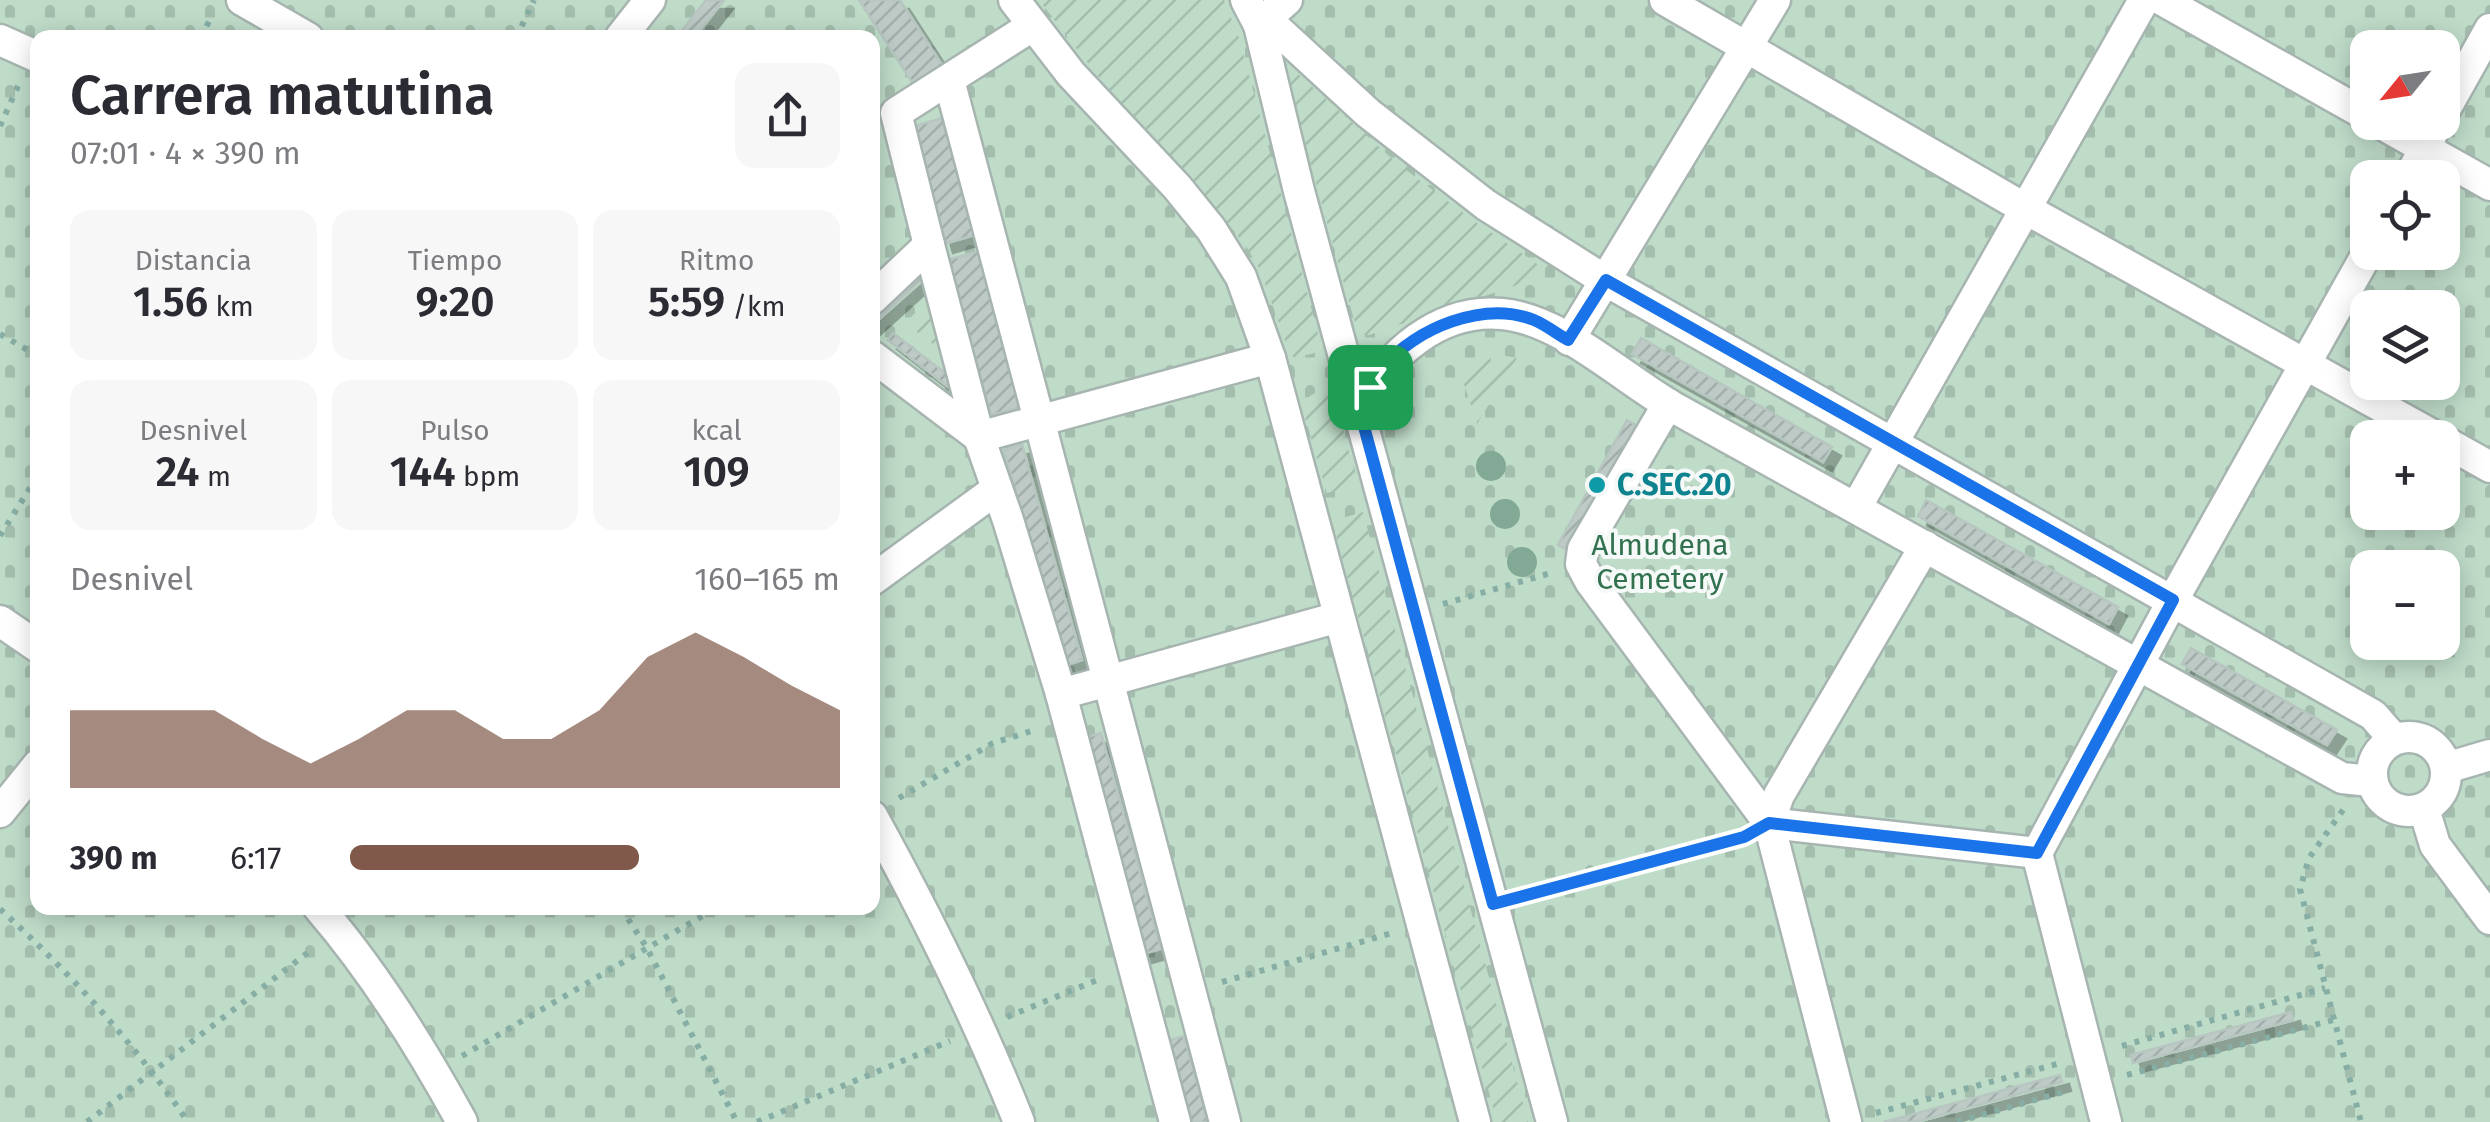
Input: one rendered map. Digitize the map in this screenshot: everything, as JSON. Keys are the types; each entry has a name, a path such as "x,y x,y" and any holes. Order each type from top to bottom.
{"lane":[{"path":"242,0 294,30"},
{"path":"626,30 650,0"},
{"path":"1014,0 1070,74 1177,187 1242,277 1270,358 1475,1122"},
{"path":"1252,13 1287,0"},
{"path":"1665,0 2024,208 2407,420"},
{"path":"1568,340 1775,0"},
{"path":"1857,506 2144,0"},
{"path":"2162,0 2350,106"},
{"path":"1252,13 1278,30 1368,113 1486,206 1606,280 2373,715 2394,739"},
{"path":"1252,13 1552,1122"},
{"path":"1032,26 896,113 979,437 1064,707 1175,1122"},
{"path":"2460,84 2490,30"},
{"path":"0,40 30,54"},
{"path":"950,80 1225,1122"},
{"path":"2436,140 2490,185"},
{"path":"880,292 928,246"},
{"path":"2106,1122 2037,853 2358,270"},
{"path":"1359,408 1384,366 1435,328 1464,318 1499,313 1533,320 1668,404 2342,778 2372,781"},
{"path":"979,437 1270,358"},
{"path":"880,362 979,437"},
{"path":"1668,404 1583,549 1580,564 1769,823 1846,1122"},
{"path":"2460,450 2490,467"},
{"path":"880,574 998,489"},
{"path":"1769,823 1779,795 1925,546"},
{"path":"1064,707 1108,680 1339,617"},
{"path":"0,621 30,642"},
{"path":"2420,738 2432,744 2446,768 2446,784 2437,799 2424,809 2407,812 2391,808 2378,796 2372,781 2375,756 2394,739 2420,738"},
{"path":"2446,768 2490,756"},
{"path":"0,812 30,775"},
{"path":"2424,809 2435,845 2490,919"},
{"path":"880,811 974,1012 1019,1122"},
{"path":"1769,823 2037,853"},
{"path":"329,918 434,1072 462,1122"}],"path":[{"path":"520,30 534,0"},
{"path":"0,126 30,66"},
{"path":"0,334 30,351"},
{"path":"0,536 30,487"},
{"path":"1414,613 1580,564"},
{"path":"880,811 993,743 1064,707"},
{"path":"2361,1122 2300,889 2309,858 2348,803 2372,781"},
{"path":"1493,904 1744,837 1769,823"},
{"path":"0,908 51,956 154,1072 188,1122"},
{"path":"626,915 647,948 737,1122"},
{"path":"434,1072 704,915"},
{"path":"87,1122 154,1072 329,918"},
{"path":"1190,991 1422,924"},
{"path":"1957,1122 2093,1069 2325,988"},
{"path":"1846,1122 2334,1020"}],"green space":[{"name":"Almudena Cemetery","path":"0,0 2490,0 2490,1122 0,1122"},
{"path":"1039,0 1224,0 1240,41 1315,322 1318,352 1295,358 1290,354 1260,270 1246,246 1185,171 1104,84"},
{"path":"1287,64 1398,164 1536,263 1542,272 1538,278 1369,335 1358,334 1284,67"},
{"path":"934,294 945,353 905,323"},
{"path":"1501,355 1517,358 1477,424 1461,365 1490,356 1491,362 1498,361"},
{"path":"1327,392 1335,400 1358,485 1327,493 1305,417 1307,398"},
{"path":"1363,512 1528,1122 1497,1122 1332,521"}],"building":[{"path":"706,0 724,0 700,30 682,30"},
{"path":"859,0 900,0 942,65 913,84"},
{"path":"942,118 975,235 944,244 911,127"},
{"path":"980,251 1023,407 991,415 947,260"},
{"path":"918,271 924,278 880,318 880,305"},
{"path":"893,333 962,386 956,393 888,340"},
{"path":"1641,338 1832,447 1823,462 1632,354"},
{"name":"C.SEC.20","path":"1627,420 1636,425 1567,550 1558,545"},
{"path":"1022,444 1082,660 1064,666 1004,450"},
{"path":"1926,500 2118,607 2109,624 1918,516"},
{"path":"2191,648 2337,730 2327,745 2182,664"},
{"path":"1101,733 1161,949 1143,954 1083,738"},
{"path":"2291,1012 2293,1020 2133,1063 2131,1055"},
{"path":"1184,1036 1208,1122 1189,1122 1167,1041"},
{"path":"2060,1075 2062,1082 1916,1122 1884,1122"}],"place":[{"name":"C.SEC.20","path":"1597,485"}],"route":[{"path":"1606,280 2173,600 2037,853 1769,823 1744,837 1493,904 1359,408 1370,387 1384,366 1408,345 1435,328 1464,318 1499,313 1533,320 1568,340 1606,280"}]}
